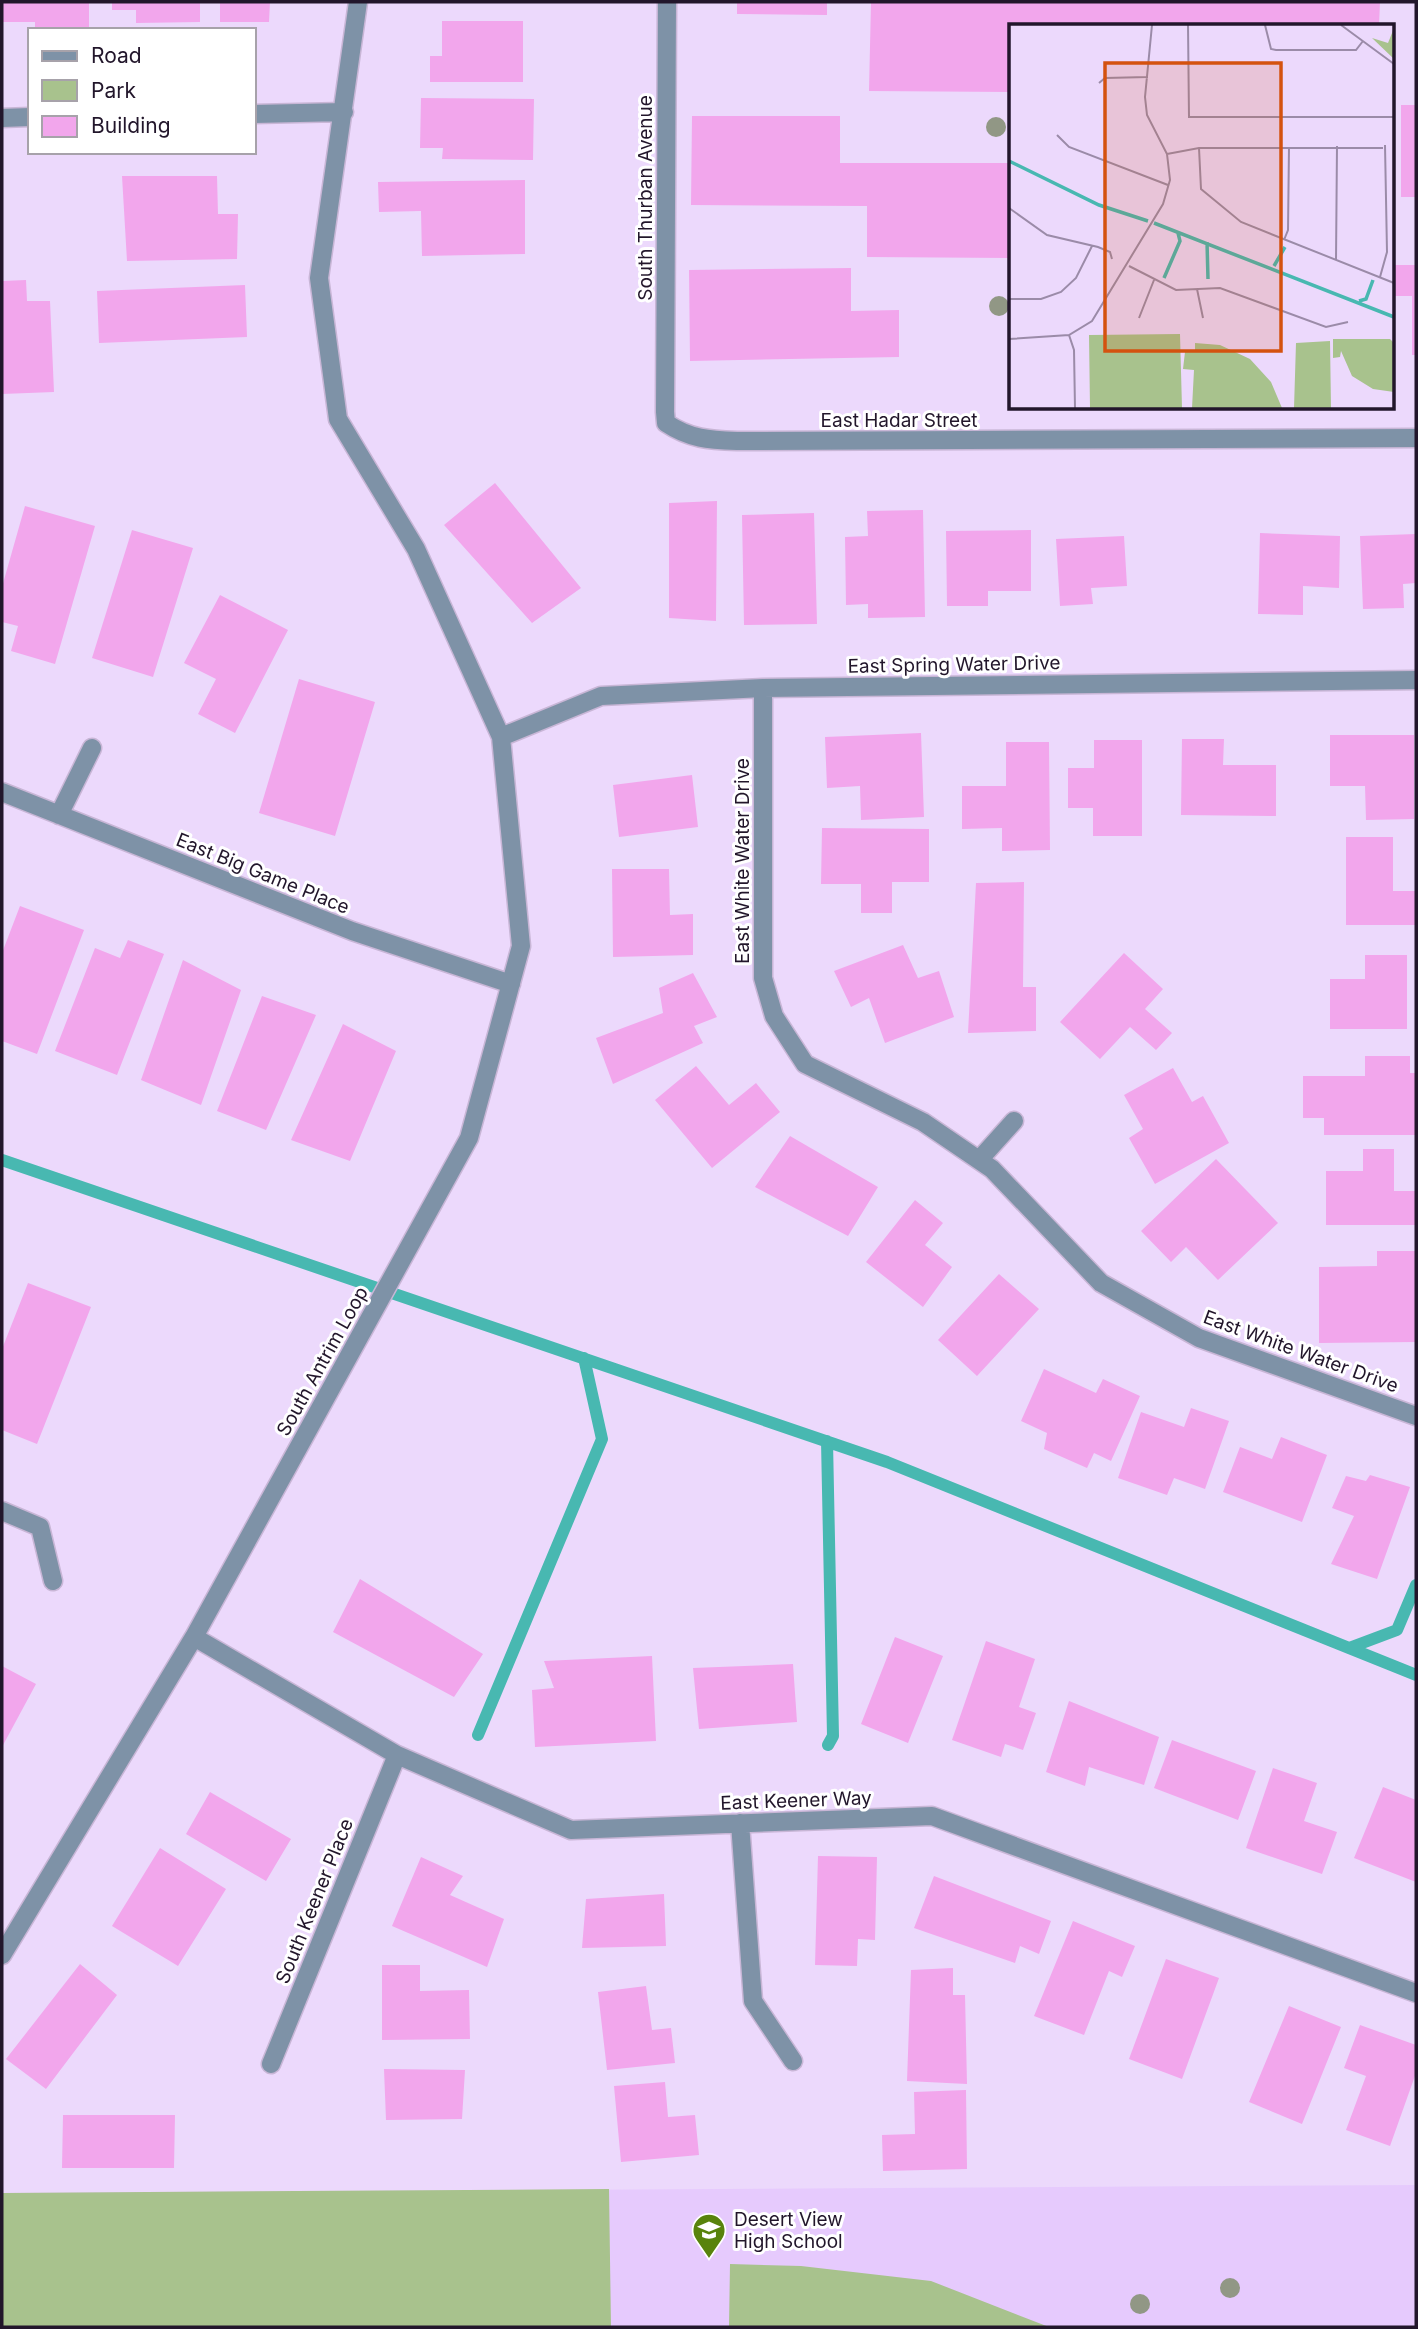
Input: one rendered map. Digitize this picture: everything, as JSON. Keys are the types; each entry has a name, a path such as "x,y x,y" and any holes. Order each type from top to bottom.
{"street":[{"name":"South Antrim Loop","path":"2,1955 194,1637 469,1138 521,946 501,737 416,549 338,419 319,278 358,2"},
{"name":"South Thurban Avenue","path":"665,395 667,2"},
{"path":"256,114 344,112"},
{"path":"2,118 28,117"},
{"name":"East Hadar Street","path":"665,395 666,424 699,440 1416,438"},
{"name":"East Spring Water Drive","path":"501,737 601,696 763,688 1416,680"},
{"name":"East White Water Drive","path":"763,688 763,978 774,1016 806,1064 923,1122 992,1169 1101,1283 1199,1338 1416,1416"},
{"path":"59,815 92,748"},
{"name":"East Big Game Place","path":"2,792 352,931 511,984"},
{"path":"979,1160 1014,1121"},
{"path":"2,1511 40,1527 53,1581"},
{"name":"East Keener Way","path":"194,1637 397,1755 571,1830 932,1816 1416,1993"},
{"name":"South Keener Place","path":"271,2064 397,1755"},
{"path":"740,1824 753,2001 793,2062"}],"shaded area":[{"name":"Desert View High School","path":"1416,2185 1416,2327 2,2327 2,2193"}],"green space":[{"path":"609,2189 611,2327 2,2327 2,2193"},
{"path":"730,2264 801,2266 931,2281 1049,2327 729,2327"}],"building":[{"path":"2,2 89,2 89,28 35,28 35,22 2,22"},
{"path":"112,2 200,2 200,22 136,23 136,10 112,10"},
{"path":"220,2 270,2 269,22 220,22"},
{"path":"737,2 827,2 827,15 737,14"},
{"path":"871,2 1380,2 1379,24 1009,24 1009,92 869,91"},
{"path":"442,21 523,21 523,82 430,82 430,56 442,56"},
{"path":"421,98 534,99 533,160 442,159 443,148 420,148"},
{"path":"1401,105 1416,105 1416,197 1401,197"},
{"path":"692,116 840,116 840,163 1009,163 1009,258 867,257 867,206 691,205"},
{"path":"122,176 217,176 218,214 238,214 237,259 127,261"},
{"path":"525,180 525,254 422,256 421,211 379,212 378,182"},
{"path":"1394,265 1416,265 1416,355 1412,355 1412,296 1394,296"},
{"path":"851,268 851,311 899,310 899,357 690,361 689,270"},
{"path":"26,280 27,301 50,301 54,392 2,394 2,281"},
{"path":"245,285 247,337 99,343 97,291"},
{"path":"495,483 581,588 532,623 444,525"},
{"path":"717,501 716,621 669,618 669,503"},
{"path":"25,506 95,526 55,664 11,651 18,626 2,622 2,587"},
{"path":"923,510 925,617 868,618 868,604 846,605 845,537 868,536 867,511"},
{"path":"814,513 817,624 744,625 742,515"},
{"path":"132,530 193,548 153,677 92,658"},
{"path":"1031,530 1031,591 988,591 988,606 947,606 946,531"},
{"path":"1260,533 1340,536 1339,588 1303,586 1303,615 1258,614"},
{"path":"1416,534 1416,583 1403,584 1404,608 1363,609 1360,536"},
{"path":"1124,536 1127,586 1091,588 1093,604 1060,606 1056,539"},
{"path":"220,595 288,630 235,733 198,714 216,679 184,663"},
{"path":"299,679 375,702 335,836 259,813"},
{"path":"921,733 924,817 861,820 860,786 827,788 825,737"},
{"path":"1330,735 1414,735 1414,819 1366,820 1365,786 1330,786"},
{"path":"1182,739 1224,739 1223,765 1276,765 1276,816 1181,815"},
{"path":"1094,740 1142,740 1142,836 1093,836 1093,808 1068,808 1068,768 1094,768"},
{"path":"1006,742 1049,742 1050,850 1002,851 1002,828 962,829 962,786 1006,786"},
{"path":"692,775 698,827 619,837 613,785"},
{"path":"822,828 929,829 929,882 892,882 892,913 861,913 861,884 821,884"},
{"path":"1346,837 1393,837 1393,891 1416,891 1416,925 1346,925"},
{"path":"612,869 669,869 670,915 693,914 693,955 613,957"},
{"path":"1024,882 1023,987 1036,987 1036,1031 968,1033 976,883"},
{"path":"20,906 84,930 37,1054 2,1041 2,953"},
{"path":"128,940 164,954 117,1075 55,1051 95,948 120,958"},
{"path":"903,945 918,978 939,971 954,1017 885,1043 869,998 851,1007 834,971"},
{"path":"1124,953 1163,989 1145,1009 1172,1033 1156,1050 1130,1027 1100,1059 1060,1022"},
{"path":"1365,955 1407,955 1407,1029 1330,1029 1330,979 1365,979"},
{"path":"183,960 241,990 201,1105 141,1080"},
{"path":"693,973 717,1017 694,1026 703,1043 613,1084 596,1038 663,1013 659,988"},
{"path":"262,996 316,1015 266,1130 217,1111"},
{"path":"343,1024 396,1051 350,1161 291,1140"},
{"path":"1365,1056 1410,1056 1410,1073 1416,1073 1416,1135 1324,1135 1324,1118 1303,1118 1303,1076 1365,1076"},
{"path":"696,1066 729,1105 756,1083 780,1112 712,1168 655,1100"},
{"path":"1173,1068 1192,1102 1203,1096 1229,1143 1155,1184 1129,1138 1143,1129 1124,1095"},
{"path":"790,1136 878,1187 848,1236 755,1187"},
{"path":"1363,1149 1394,1149 1394,1191 1416,1191 1416,1225 1326,1225 1326,1171 1363,1171"},
{"path":"1216,1159 1278,1223 1218,1280 1186,1247 1171,1262 1141,1231"},
{"path":"915,1200 943,1223 925,1245 952,1267 923,1307 866,1262"},
{"path":"1377,1251 1416,1251 1416,1342 1319,1343 1319,1267 1377,1266"},
{"path":"999,1274 1039,1309 977,1376 938,1340"},
{"path":"28,1283 91,1307 37,1444 2,1430 2,1349"},
{"path":"1044,1369 1096,1393 1103,1379 1140,1396 1111,1461 1094,1453 1087,1468 1044,1449 1047,1433 1021,1421"},
{"path":"1191,1408 1229,1421 1205,1489 1174,1478 1167,1495 1118,1478 1141,1412 1184,1427"},
{"path":"1281,1437 1327,1455 1302,1522 1223,1492 1240,1447 1272,1459"},
{"path":"1370,1475 1410,1487 1377,1579 1331,1564 1354,1516 1332,1508 1346,1476 1366,1481"},
{"path":"360,1579 483,1654 454,1697 333,1632"},
{"path":"895,1637 943,1656 908,1743 861,1724"},
{"path":"986,1641 1035,1659 1019,1707 1036,1713 1023,1750 1005,1744 1001,1757 952,1740"},
{"path":"652,1656 656,1741 535,1747 532,1690 554,1688 544,1661"},
{"path":"793,1664 797,1722 699,1729 693,1668"},
{"path":"2,1666 36,1684 2,1747"},
{"path":"1069,1701 1159,1737 1144,1785 1089,1767 1085,1786 1046,1772"},
{"path":"1172,1740 1256,1771 1238,1820 1154,1788"},
{"path":"1273,1768 1317,1783 1304,1821 1337,1832 1322,1874 1246,1848"},
{"path":"1383,1787 1416,1800 1416,1882 1354,1858"},
{"path":"210,1792 291,1839 266,1881 186,1834"},
{"path":"160,1848 226,1889 178,1966 112,1926"},
{"path":"818,1856 877,1857 875,1940 858,1939 857,1966 815,1965"},
{"path":"421,1857 463,1876 450,1895 504,1919 487,1967 392,1926"},
{"path":"934,1876 1051,1921 1039,1954 1020,1946 1015,1963 914,1928"},
{"path":"664,1894 666,1946 582,1948 586,1899"},
{"path":"1073,1921 1135,1946 1122,1977 1109,1971 1084,2035 1034,2016"},
{"path":"1166,1959 1219,1978 1182,2079 1129,2059"},
{"path":"80,1964 117,1995 46,2089 6,2059"},
{"path":"382,1965 420,1965 420,1991 469,1990 470,2039 382,2040"},
{"path":"953,1968 953,1995 965,1995 967,2084 907,2081 911,1970"},
{"path":"646,1986 652,2030 671,2028 675,2063 607,2070 598,1992"},
{"path":"1289,2006 1341,2027 1302,2124 1249,2102"},
{"path":"1360,2025 1416,2045 1416,2073 1390,2146 1346,2130 1366,2076 1344,2068"},
{"path":"384,2069 465,2070 462,2119 386,2120"},
{"path":"665,2082 668,2117 695,2115 699,2155 621,2162 614,2086"},
{"path":"966,2090 967,2169 883,2171 882,2135 915,2134 914,2092"},
{"path":"63,2115 175,2115 174,2168 62,2168"}],"waterway":[{"path":"2,1160 887,1462 1416,1675"},
{"path":"478,1735 602,1439 584,1358"},
{"path":"827,1441 833,1736 828,1745"},
{"path":"1349,1648 1397,1630 1416,1585"}],"place":[{"name":"Desert View High School","path":"709,2260"}]}
